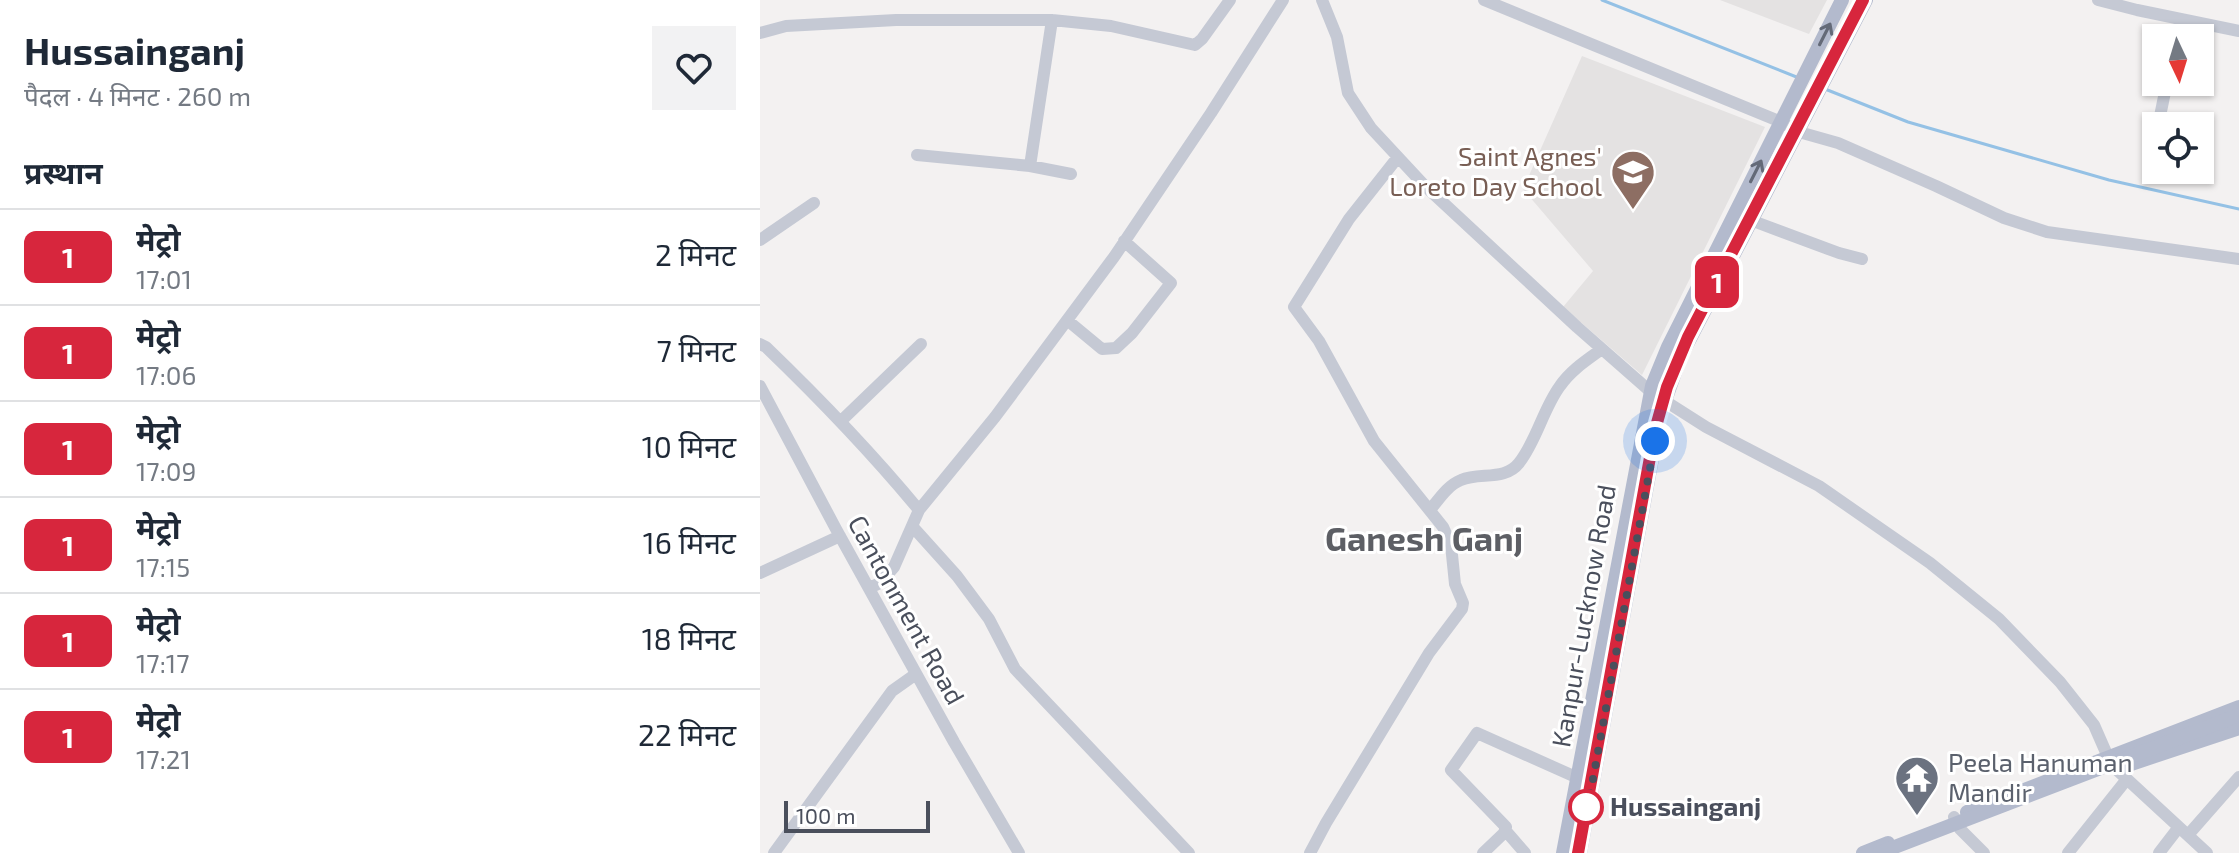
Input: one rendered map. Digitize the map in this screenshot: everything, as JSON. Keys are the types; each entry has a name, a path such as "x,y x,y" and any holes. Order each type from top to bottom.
{"main road":[{"name":"Kanpur-Lucknow Road","path":"1580,853 1651,392 1668,347 1842,0"},
{"name":"Kanpur-Lucknow Road","path":"1563,853 1629,542 1664,401 1681,356 1799,132 1862,2"},
{"path":"2117,768 2239,707"},
{"path":"1879,853 2239,715"},
{"path":"1863,853 2239,728"},
{"path":"1897,853 1957,823"}],"street":[{"path":"761,36 786,26 896,20 1052,20 1111,26 1195,45 1230,0"},
{"path":"869,588 880,583 894,567 919,510 995,417 1124,241 1283,0"},
{"path":"1322,0 1337,37 1348,93 1371,128 1434,195 1651,392 1706,427 1819,486 1930,563 1999,619 2060,682 2094,725 2117,768 2207,853"},
{"path":"1484,0 1799,132 1838,143 2004,218 2047,232 2239,259"},
{"path":"2098,0 2239,31"},
{"path":"2178,24 2179,19"},
{"path":"1030,166 1052,20"},
{"path":"917,155 1030,166 1071,174"},
{"path":"1310,853 1429,653 1462,609 1463,603 1455,584 1451,545 1443,527 1374,441 1319,341 1294,307 1349,219 1398,157"},
{"path":"760,240 814,203"},
{"path":"1753,221 1862,259"},
{"path":"1067,320 1102,349 1116,348 1132,333 1171,283 1124,241"},
{"path":"760,344 841,421 919,510"},
{"path":"841,421 921,344"},
{"path":"1430,510 1443,492 1458,480 1498,476 1518,465 1559,387 1575,368 1602,349"},
{"name":"Cantonment Road","path":"760,386 916,674 1019,853"},
{"path":"760,420 774,413"},
{"path":"912,526 957,576 989,619 1015,669 1189,853"},
{"path":"760,573 840,536"},
{"path":"774,853 892,691 916,674"},
{"path":"1525,853 1505,830 1506,827 1451,770 1477,733 1578,778"},
{"path":"2068,853 2117,768"},
{"path":"2159,853 2239,777"},
{"path":"1957,823 1984,853"},
{"path":"1483,853 1505,830"}],"shaded area":[{"path":"1720,0 1827,0 1809,34"},
{"name":"Saint Agnes' Loreto Day School","path":"1582,56 1765,127 1642,375 1563,307 1593,271 1523,189"}],"waterway":[{"path":"1602,0 1799,78"},
{"path":"1825,89 1908,122 2109,180 2239,209"}],"metro line":[{"name":"1","path":"1578,853 1655,430 1667,387 1688,337 1863,0"}],"place":[{"name":"Saint Agnes' Loreto Day School","path":"1633,211"},
{"name":"Hussainganj","path":"1586,807"},
{"name":"Peela Hanuman Mandir","path":"1917,817"}],"district":[{"name":"Ganesh Ganj","path":"1424,539"}],"route":[{"path":"1586,807 1655,441"}]}
